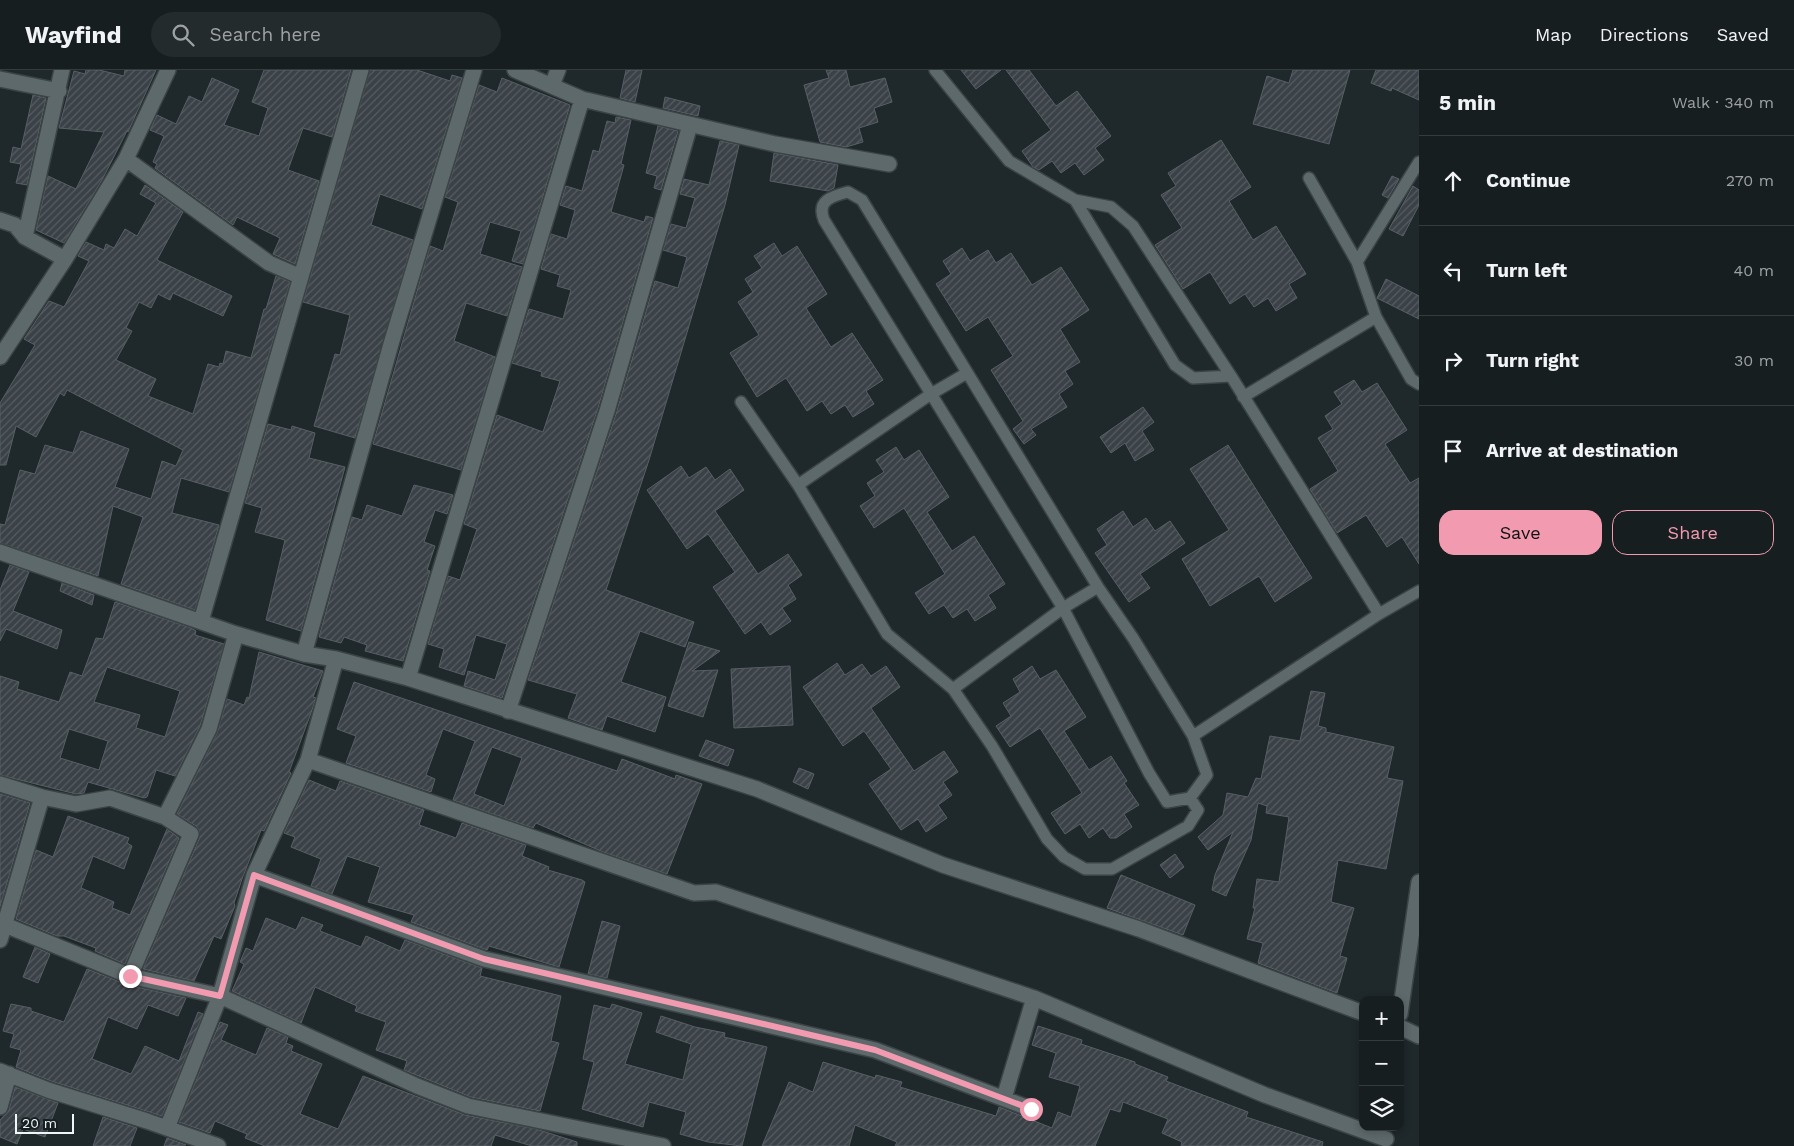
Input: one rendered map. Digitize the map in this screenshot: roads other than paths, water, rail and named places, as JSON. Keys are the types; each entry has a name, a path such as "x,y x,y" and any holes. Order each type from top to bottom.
{"street":[{"path":"25,237 59,91 62,70"},
{"path":"0,357 6,336 65,259 126,160 168,70"},
{"path":"201,621 361,70"},
{"path":"304,654 391,344 474,70"},
{"path":"515,70 582,99 774,144 889,164"},
{"path":"552,85 558,70"},
{"path":"0,79 59,91"},
{"path":"408,678 582,99"},
{"path":"508,711 607,411 690,125"},
{"path":"126,160 268,263 301,277"},
{"path":"0,220 15,226 25,237 65,259"},
{"path":"0,552 236,634 304,654 336,658 408,678 757,789 943,865 1139,929 1359,1012"},
{"path":"165,817 209,729 236,634"},
{"path":"167,1128 220,996 254,875 308,760 336,658"},
{"path":"308,760 694,893 716,892 1034,998 1265,1095 1386,1137"},
{"path":"0,784 42,797 76,804 110,798 165,817 191,834 130,976"},
{"path":"0,940 2,924 42,797"},
{"path":"254,875 484,959 875,1050 1031,1109"},
{"path":"1403,996 1415,932 1419,882"},
{"path":"2,924 130,976 220,996 417,1086 468,1106 663,1146"},
{"path":"1004,1098 1034,998"},
{"path":"1404,1029 1419,1036"},
{"path":"0,1107 5,1073 48,1090 218,1146"}],"lane":[{"path":"935,70 1009,162 1075,200 1112,207 1133,226 1231,376 1378,614"},
{"path":"1357,262 1419,162"},
{"path":"1309,178 1357,262 1376,317 1411,379 1419,384"},
{"path":"848,192 862,200 967,373 1098,587 1133,638 1193,736 1207,775 1190,798 1167,802 1149,773 1063,608 824,220 821,213 823,204 829,197 848,192"},
{"path":"1075,200 1176,365 1192,378 1231,376"},
{"path":"1243,397 1376,317"},
{"path":"798,485 931,394 967,373"},
{"path":"741,402 798,485 887,634 953,689 992,746 1048,839 1064,857 1085,869 1112,870 1188,826 1198,810 1190,798"},
{"path":"953,689 1063,608 1098,587"},
{"path":"1193,736 1378,614 1419,591"}]}
